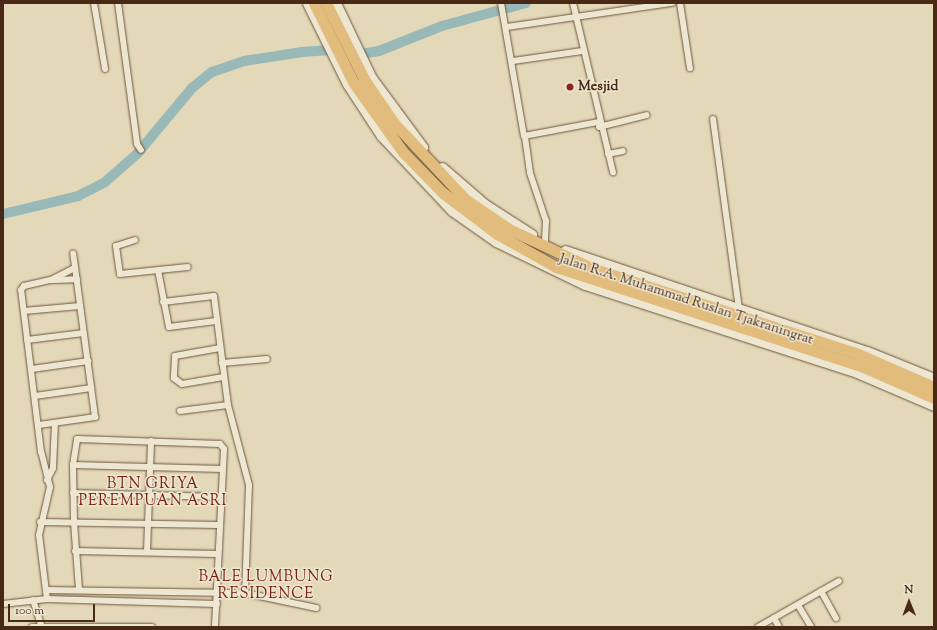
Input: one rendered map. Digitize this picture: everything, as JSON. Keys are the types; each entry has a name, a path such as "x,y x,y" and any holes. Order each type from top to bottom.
{"highway":[{"name":"Jalan R.A. Muhammad Ruslan Tjakraningrat","path":"314,3 338,50 387,114 436,171 465,199 522,237 594,270 856,353 934,387"},
{"name":"Jalan R.A. Muhammad Ruslan Tjakraningrat","path":"326,3 338,50 350,83 403,152 427,178 469,214 525,251 563,270 863,368 934,398"}],"street":[{"path":"94,3 105,69"},
{"path":"118,3 137,144 141,150"},
{"name":"Jalan R.A. Muhammad Ruslan Tjakraningrat","path":"308,3 338,50"},
{"name":"Jalan R.A. Muhammad Ruslan Tjakraningrat","path":"336,3 362,58 385,98 438,164 485,204 545,241 612,268 866,350 934,378"},
{"path":"573,3 574,16 599,125 613,172"},
{"path":"507,27 574,16 672,3"},
{"path":"680,3 690,68"},
{"path":"503,7 513,61 529,168 546,221 545,241"},
{"path":"513,61 582,51"},
{"name":"Jalan R.A. Muhammad Ruslan Tjakraningrat","path":"350,83 381,136 424,185 452,211 520,256 599,290 857,373 934,406"},
{"path":"525,137 599,125 647,115"},
{"path":"713,119 739,309"},
{"path":"608,154 623,150"},
{"path":"135,240 116,246 119,274 188,266"},
{"path":"39,425 94,418 88,361 73,253"},
{"path":"47,599 40,522 50,498 27,340 22,287 50,280 75,268"},
{"path":"158,270 163,302 171,329 216,321"},
{"path":"50,280 77,279"},
{"path":"163,302 212,294 228,405 249,485 245,593"},
{"path":"24,311 80,306"},
{"path":"27,340 84,333"},
{"path":"220,348 175,356 174,378 182,384 223,378"},
{"path":"222,364 267,359"},
{"path":"32,369 88,361"},
{"path":"35,396 91,388"},
{"path":"180,411 228,405"},
{"path":"47,480 53,468 55,423"},
{"path":"79,589 75,551 73,493 75,442 81,437 220,444 224,449 220,497 215,627"},
{"path":"147,552 151,441"},
{"path":"73,465 222,469"},
{"path":"73,493 220,497"},
{"path":"40,522 148,523 219,526"},
{"path":"75,551 218,554"},
{"path":"758,627 839,581"},
{"path":"46,590 79,589 245,593 316,608"},
{"path":"822,591 836,618"},
{"path":"3,604 47,599 217,604"},
{"path":"33,600 42,626"},
{"path":"798,605 811,627"},
{"path":"774,618 779,627"},
{"path":"32,627 152,627"}],"waterway":[{"path":"3,214 78,196 105,182 137,154 192,88 212,72 244,61 302,52 333,50 356,55 379,51 442,26 526,3"}],"place":[{"name":"Mesjid","path":"570,87"}],"district":[{"name":"BTN GRIYA PEREMPUAN ASRI","path":"153,492"},
{"name":"BALE LUMBUNG RESIDENCE","path":"266,586"}]}
